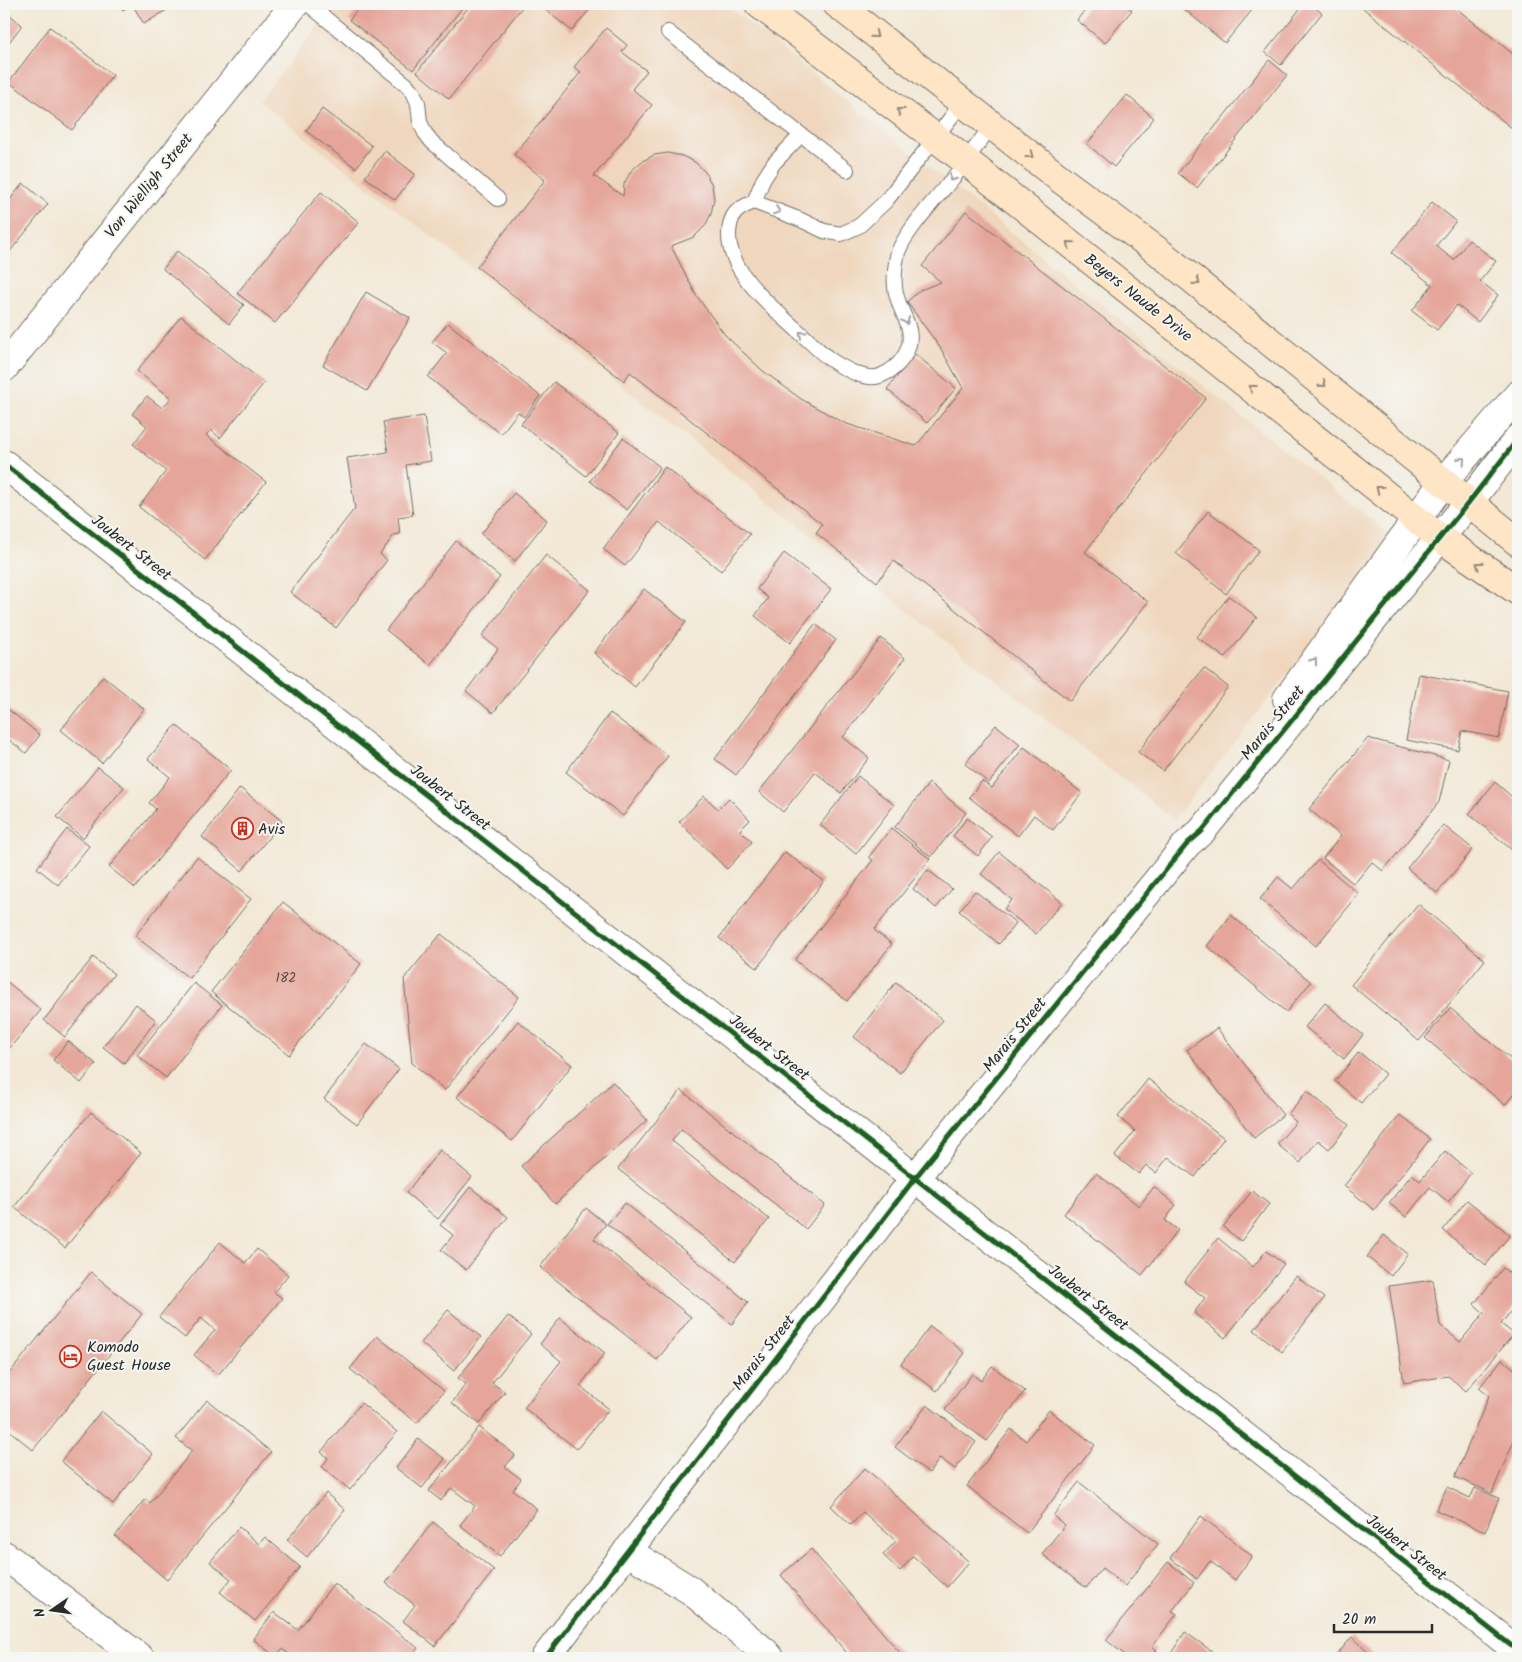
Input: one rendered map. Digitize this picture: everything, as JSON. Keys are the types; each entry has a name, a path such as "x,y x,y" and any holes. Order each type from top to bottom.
{"street":[{"name":"Von Wielligh Street","path":"4,368 295,4"},
{"name":"Beyers Naude Drive","path":"759,4 966,161 1440,538 1518,591"},
{"path":"838,4 1063,181 1158,252 1518,542"},
{"name":"Marais Street","path":"1187,844 1194,826 1444,481 1518,395"},
{"name":"Marais Street","path":"545,1658 915,1178 1187,844 1202,831 1518,439"},
{"name":"Joubert Street","path":"4,464 1518,1651"},
{"path":"627,1551 690,1590 770,1658"},
{"path":"4,1555 140,1658"}],"lane":[{"path":"308,4 407,85 418,103 420,122 432,142 498,199"},
{"path":"668,32 847,170"},
{"path":"754,202 824,231 841,234 859,226 886,201 962,102"},
{"path":"801,135 774,163 763,180 754,202 738,209 730,223 729,244 735,262 747,280 770,305 832,361 856,374 878,377 896,368 905,357 910,340 909,327 899,303 895,287 898,253 908,234 992,125"}],"shaded area":[{"path":"335,4 725,4 1394,538 1174,820 259,101"}],"building":[{"path":"119,4 132,4 123,10"},
{"path":"132,4 176,4 144,24"},
{"path":"362,4 465,4 413,70 349,20"},
{"path":"471,4 520,4 523,6 449,99 417,72"},
{"path":"538,4 594,4 572,31"},
{"path":"1090,4 1125,4 1132,10 1105,43 1077,20"},
{"path":"1178,4 1257,4 1225,43"},
{"path":"1304,4 1310,4 1322,13 1281,65 1265,52"},
{"path":"1358,4 1451,4 1518,58 1518,133"},
{"path":"4,10 22,25 4,49"},
{"path":"50,27 113,75 72,130 9,82"},
{"path":"606,28 627,45 622,52 647,71 632,89 652,105 594,176 623,196 624,184 631,171 641,162 654,155 668,153 682,156 695,162 705,172 712,185 714,199 711,214 705,226 694,237 671,246 696,295 725,335 763,371 801,399 844,423 916,446 963,388 941,349 907,302 920,290 941,282 922,266 966,211 1206,398 1085,552 1148,602 1070,701 894,561 877,582 816,533 822,524 630,372 624,381 477,267 545,180 514,155 581,72 574,67"},
{"path":"1269,60 1287,75 1197,188 1178,173"},
{"path":"1127,95 1154,118 1114,167 1087,144"},
{"path":"322,109 372,146 356,168 306,131"},
{"path":"385,151 415,174 395,200 365,177"},
{"path":"23,183 48,204 4,259 4,203 6,205"},
{"path":"321,192 359,222 275,323 237,293"},
{"path":"1432,202 1456,221 1436,246 1454,260 1469,240 1496,261 1480,281 1498,295 1478,322 1457,305 1437,330 1412,311 1432,285 1392,253"},
{"path":"177,251 244,305 229,324 163,269"},
{"path":"366,292 410,318 367,391 323,365"},
{"path":"181,316 264,383 220,438 211,430 206,435 266,482 205,560 139,507 166,471 133,444 147,426 132,414 147,396 162,408 171,398 137,371"},
{"path":"448,323 540,396 524,417 518,412 501,434 428,377 447,353 432,342"},
{"path":"915,354 956,388 927,423 887,389"},
{"path":"554,382 619,433 586,476 521,424"},
{"path":"424,416 431,461 406,465 413,515 398,517 400,534 394,535 380,554 387,560 336,628 290,592 355,508 347,458 388,452 383,422"},
{"path":"623,438 660,467 627,510 590,481"},
{"path":"665,467 750,534 721,571 659,522 625,566 603,549"},
{"path":"514,493 547,520 515,561 481,534"},
{"path":"1208,511 1259,550 1226,594 1176,553"},
{"path":"456,541 500,577 430,665 386,630"},
{"path":"784,553 831,589 790,643 755,616 768,598 757,589"},
{"path":"546,555 590,590 493,713 466,691 498,649 482,636"},
{"path":"644,589 686,622 635,687 594,653"},
{"path":"1229,596 1257,617 1225,658 1197,637"},
{"path":"815,624 836,640 736,775 715,759"},
{"path":"881,638 905,658 843,737 869,758 841,793 815,772 783,812 759,792"},
{"path":"1204,668 1228,687 1163,771 1138,752"},
{"path":"1419,674 1508,691 1499,738 1462,731 1458,750 1406,740"},
{"path":"103,676 144,709 102,763 61,730"},
{"path":"4,706 40,735 26,753 4,736"},
{"path":"610,713 668,756 623,816 566,772"},
{"path":"176,725 231,770 135,888 109,867 156,809 149,803 170,777 148,759"},
{"path":"996,725 1020,744 989,783 965,764"},
{"path":"1368,738 1449,760 1439,802 1383,871 1372,862 1354,884 1323,858 1341,836 1309,809"},
{"path":"1024,747 1082,793 1053,830 1034,815 1018,836 969,797 982,781 992,788"},
{"path":"98,767 124,787 83,838 57,817"},
{"path":"858,776 894,805 856,854 820,825"},
{"path":"1495,782 1518,802 1518,855 1469,814"},
{"path":"929,783 966,813 931,857 895,827"},
{"name":"Avis","path":"240,788 282,821 242,871 202,837"},
{"path":"704,796 718,809 729,798 750,820 740,830 752,842 727,869 679,822"},
{"path":"967,818 992,837 978,856 953,836"},
{"path":"1443,825 1473,849 1437,893 1407,868"},
{"path":"891,828 930,859 874,930 892,944 847,1001 795,960 873,860 869,857"},
{"path":"67,829 89,846 58,885 37,868"},
{"path":"785,852 824,881 757,968 719,938"},
{"path":"999,852 1062,902 1036,934 1004,909 1012,900 981,874"},
{"path":"197,857 251,899 189,978 135,936"},
{"path":"1318,860 1359,894 1316,946 1260,899 1278,877 1293,889"},
{"path":"928,870 952,889 936,908 913,889"},
{"path":"975,891 1016,923 999,944 959,911"},
{"path":"283,902 361,964 289,1055 211,992"},
{"path":"1418,904 1485,960 1419,1041 1351,985"},
{"path":"1231,915 1311,982 1286,1012 1207,946"},
{"path":"441,934 519,997 445,1090 412,1063 404,979"},
{"path":"93,957 114,974 65,1037 44,1020"},
{"path":"4,979 41,1010 4,1055"},
{"path":"896,982 943,1020 900,1073 854,1037"},
{"path":"194,983 222,1005 166,1078 137,1055"},
{"path":"1325,1003 1363,1035 1344,1059 1305,1027"},
{"path":"136,1004 156,1020 124,1063 103,1047"},
{"path":"1450,1008 1518,1065 1518,1089 1505,1105 1425,1038"},
{"path":"518,1021 572,1065 512,1141 457,1097"},
{"path":"1217,1028 1283,1115 1254,1138 1187,1050"},
{"path":"68,1041 96,1064 81,1083 53,1060"},
{"path":"366,1044 399,1069 357,1124 324,1099"},
{"path":"1359,1052 1385,1074 1361,1103 1335,1081"},
{"path":"1148,1079 1224,1138 1195,1177 1168,1157 1156,1173 1146,1165 1139,1174 1115,1156 1135,1131 1118,1117"},
{"path":"613,1082 647,1120 555,1204 521,1166"},
{"path":"681,1090 825,1205 806,1229 681,1129 672,1141 769,1219 735,1262 618,1169"},
{"path":"1307,1091 1349,1125 1329,1149 1318,1140 1300,1163 1277,1144 1296,1122 1288,1114"},
{"path":"91,1112 141,1153 65,1248 14,1207"},
{"path":"1400,1115 1430,1139 1374,1210 1344,1186"},
{"path":"440,1150 472,1177 438,1219 406,1193"},
{"path":"1445,1151 1471,1173 1448,1202 1430,1187 1406,1217 1389,1203 1412,1174 1420,1181"},
{"path":"1096,1173 1139,1206 1154,1187 1176,1205 1165,1220 1178,1230 1142,1275 1064,1214"},
{"path":"470,1187 508,1217 466,1270 441,1250 453,1235 440,1225"},
{"path":"1252,1191 1269,1204 1241,1241 1223,1227"},
{"path":"1467,1200 1510,1235 1486,1265 1443,1230"},
{"path":"625,1203 748,1302 732,1324 607,1224"},
{"path":"586,1208 606,1224 594,1239 691,1317 657,1360 540,1267"},
{"path":"1384,1235 1408,1254 1391,1276 1367,1257"},
{"path":"1218,1238 1253,1267 1266,1251 1284,1264 1225,1338 1194,1313 1205,1298 1184,1282"},
{"path":"220,1242 245,1263 257,1249 288,1275 274,1292 282,1298 218,1375 194,1355 215,1330 201,1318 185,1338 159,1317"},
{"path":"1503,1268 1518,1280 1518,1302 1501,1324 1514,1334 1466,1391 1448,1376 1404,1383 1389,1286 1433,1280 1440,1325 1460,1342 1484,1313 1474,1304"},
{"path":"91,1272 142,1314 33,1450 4,1426 4,1380"},
{"path":"1296,1276 1324,1298 1282,1352 1254,1330"},
{"path":"448,1310 481,1337 454,1371 421,1343"},
{"path":"508,1316 531,1334 492,1383 505,1392 479,1424 452,1403 466,1384 458,1378"},
{"path":"560,1318 605,1353 580,1386 609,1409 577,1449 524,1408 561,1361 540,1344"},
{"path":"930,1326 965,1353 937,1391 901,1364"},
{"path":"377,1336 444,1391 417,1423 350,1369"},
{"path":"1502,1359 1518,1372 1518,1431 1492,1493 1455,1477 1489,1396 1479,1388"},
{"path":"992,1366 1025,1391 987,1441 945,1410 972,1374 981,1381"},
{"path":"207,1400 271,1452 167,1580 115,1536 145,1499 150,1503 192,1451 176,1438"},
{"path":"361,1403 397,1432 350,1490 322,1467 328,1458 321,1452"},
{"path":"927,1405 976,1442 955,1469 940,1458 929,1473 895,1447"},
{"path":"1049,1410 1095,1445 1027,1533 967,1486 1011,1429 1026,1441"},
{"path":"101,1411 153,1454 113,1504 61,1461"},
{"path":"479,1427 515,1455 505,1467 521,1479 513,1490 537,1509 500,1556 460,1525 475,1506 451,1488 441,1501 429,1491"},
{"path":"418,1439 445,1459 422,1488 396,1468"},
{"path":"865,1468 969,1562 947,1587 913,1556 900,1571 883,1555 896,1541 863,1512 851,1525 831,1506"},
{"path":"1079,1482 1158,1544 1125,1586 1102,1568 1086,1588 1042,1554 1065,1525 1053,1516"},
{"path":"1447,1487 1470,1498 1475,1488 1499,1498 1485,1532 1436,1510"},
{"path":"326,1493 345,1510 307,1557 287,1540"},
{"path":"1201,1516 1252,1556 1235,1580 1210,1561 1197,1579 1170,1558"},
{"path":"433,1522 494,1570 435,1646 403,1621 415,1605 386,1583"},
{"path":"239,1527 259,1544 265,1537 300,1567 255,1621 220,1592 231,1579 210,1562"},
{"path":"811,1549 901,1654 896,1658 851,1658 781,1575"},
{"path":"1168,1562 1194,1583 1172,1611 1177,1614 1152,1646 1157,1650 1149,1658 1129,1658 1106,1640"},
{"path":"334,1583 418,1648 410,1658 294,1658 282,1649 276,1657 253,1639 274,1612 298,1630"},
{"path":"1185,1632 1213,1652 1209,1658 1168,1658"},
{"path":"1352,1637 1376,1658 1334,1658"}],"cycle path":[{"path":"545,1658 915,1178 1187,844 1202,831 1518,439"},
{"path":"4,464 1518,1651"}],"place":[{"name":"Avis","path":"242,829"},
{"name":"Komodo Guest House","path":"71,1356"}]}
